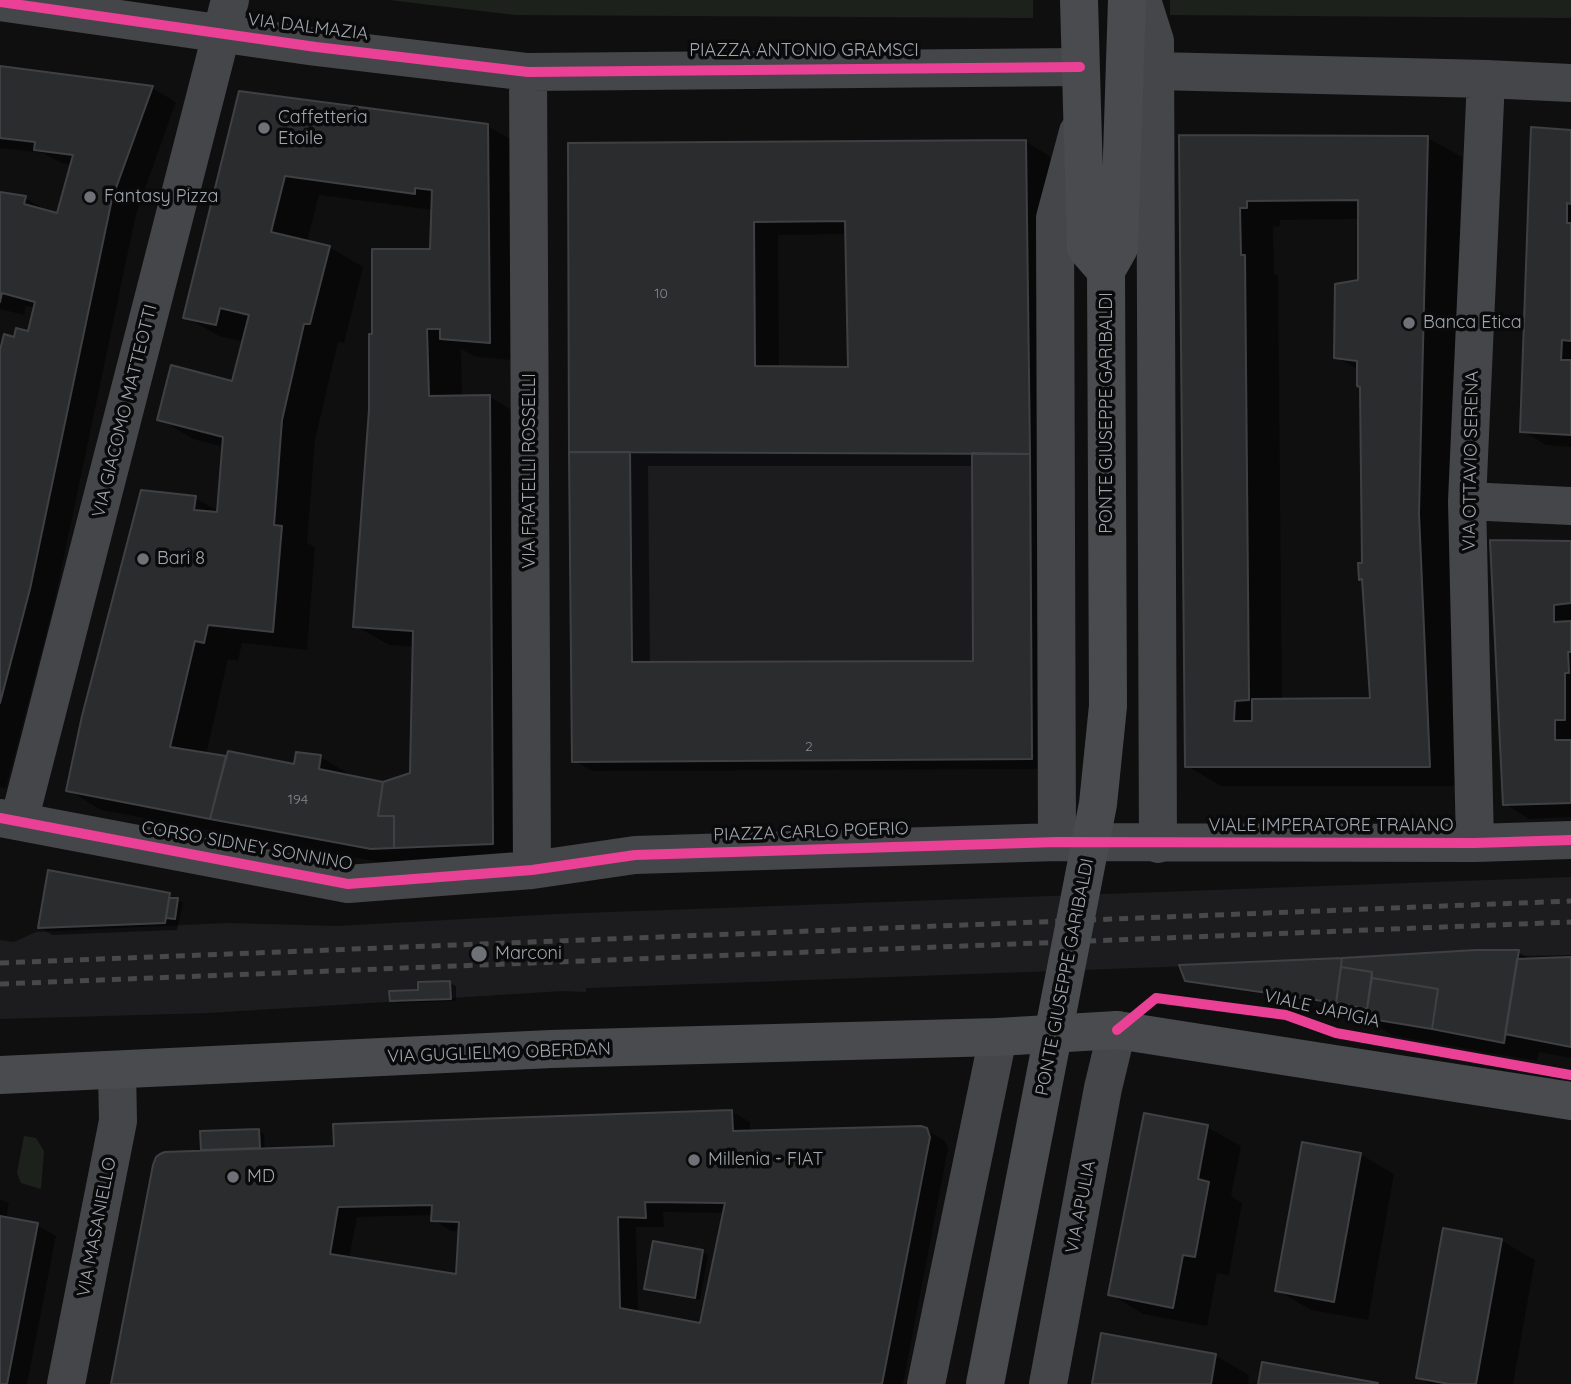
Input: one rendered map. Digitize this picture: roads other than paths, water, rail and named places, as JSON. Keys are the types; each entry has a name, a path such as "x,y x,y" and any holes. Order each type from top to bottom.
{"main road":[{"path":"1079,0 1082,116 1104,256"},
{"path":"1104,256 1126,0"},
{"name":"PONTE GIUSEPPE GARIBALDI","path":"985,1384 1098,804 1108,706 1104,256"},
{"path":"998,1037 1117,1030 1571,1101"},
{"name":"VIA GUGLIELMO OBERDAN","path":"0,1075 551,1049 998,1037"}],"street":[{"path":"1142,0 1154,41 1155,71 1158,844"},
{"name":"VIA DALMAZIA","path":"0,2 226,17 528,72"},
{"name":"VIA GIACOMO MATTEOTTI","path":"10,820 226,17"},
{"name":"PIAZZA ANTONIO GRAMSCI","path":"528,72 1080,67"},
{"path":"1155,71 1571,83"},
{"name":"VIA FRATELLI ROSSELLI","path":"528,72 531,870"},
{"name":"VIA OTTAVIO SERENA","path":"1475,843 1467,501 1486,79"},
{"path":"1074,843 1055,218 1082,116"},
{"path":"1467,501 1571,506"},
{"name":"CORSO SIDNEY SONNINO","path":"10,820 348,884 531,870"},
{"name":"VIALE IMPERATORE TRAIANO","path":"1074,843 1475,843 1571,839"},
{"name":"PIAZZA CARLO POERIO","path":"531,870 635,855 1074,843"},
{"name":"VIA APULIA","path":"1048,1384 1103,1088 1117,1030"},
{"path":"926,1384 998,1037"},
{"name":"VIA MASANIELLO","path":"66,1384 118,1121 117,1070"}],"railway":[{"path":"0,963 1571,901"},
{"path":"0,984 1571,922"}],"place":[{"name":"Caffetteria Etoile","path":"264,128"},
{"name":"Fantasy Pizza","path":"90,197"},
{"name":"Banca Etica","path":"1409,323"},
{"name":"Bari 8","path":"143,559"},
{"name":"Marconi","path":"479,954"},
{"name":"Millenia - FIAT","path":"694,1160"},
{"name":"MD","path":"233,1177"}]}
